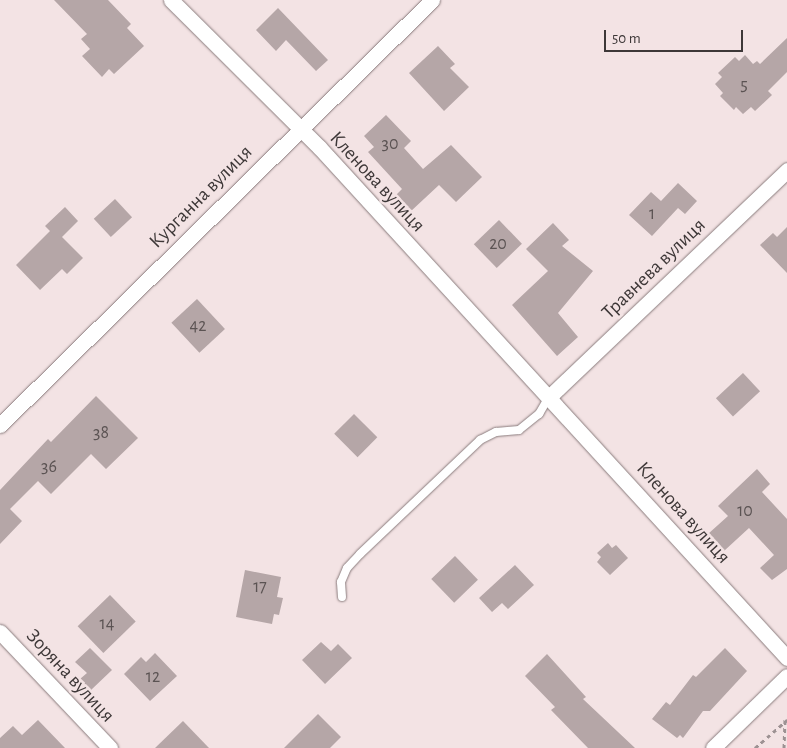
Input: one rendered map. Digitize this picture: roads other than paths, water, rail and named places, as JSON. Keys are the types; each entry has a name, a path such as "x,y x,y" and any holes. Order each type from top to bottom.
{"street":[{"name":"Кленова вулиця","path":"171,0 298,129 319,147 787,658"},
{"name":"Курганна вулиця","path":"0,424 298,129 432,0"},
{"name":"Травнева вулиця","path":"549,397 787,170"},
{"name":"Зоряна вулиця","path":"0,632 110,748"},
{"path":"713,748 787,676"}],"lane":[{"path":"342,597 342,582 347,568 360,554 480,440 496,432 519,430 539,414 549,397"}]}
